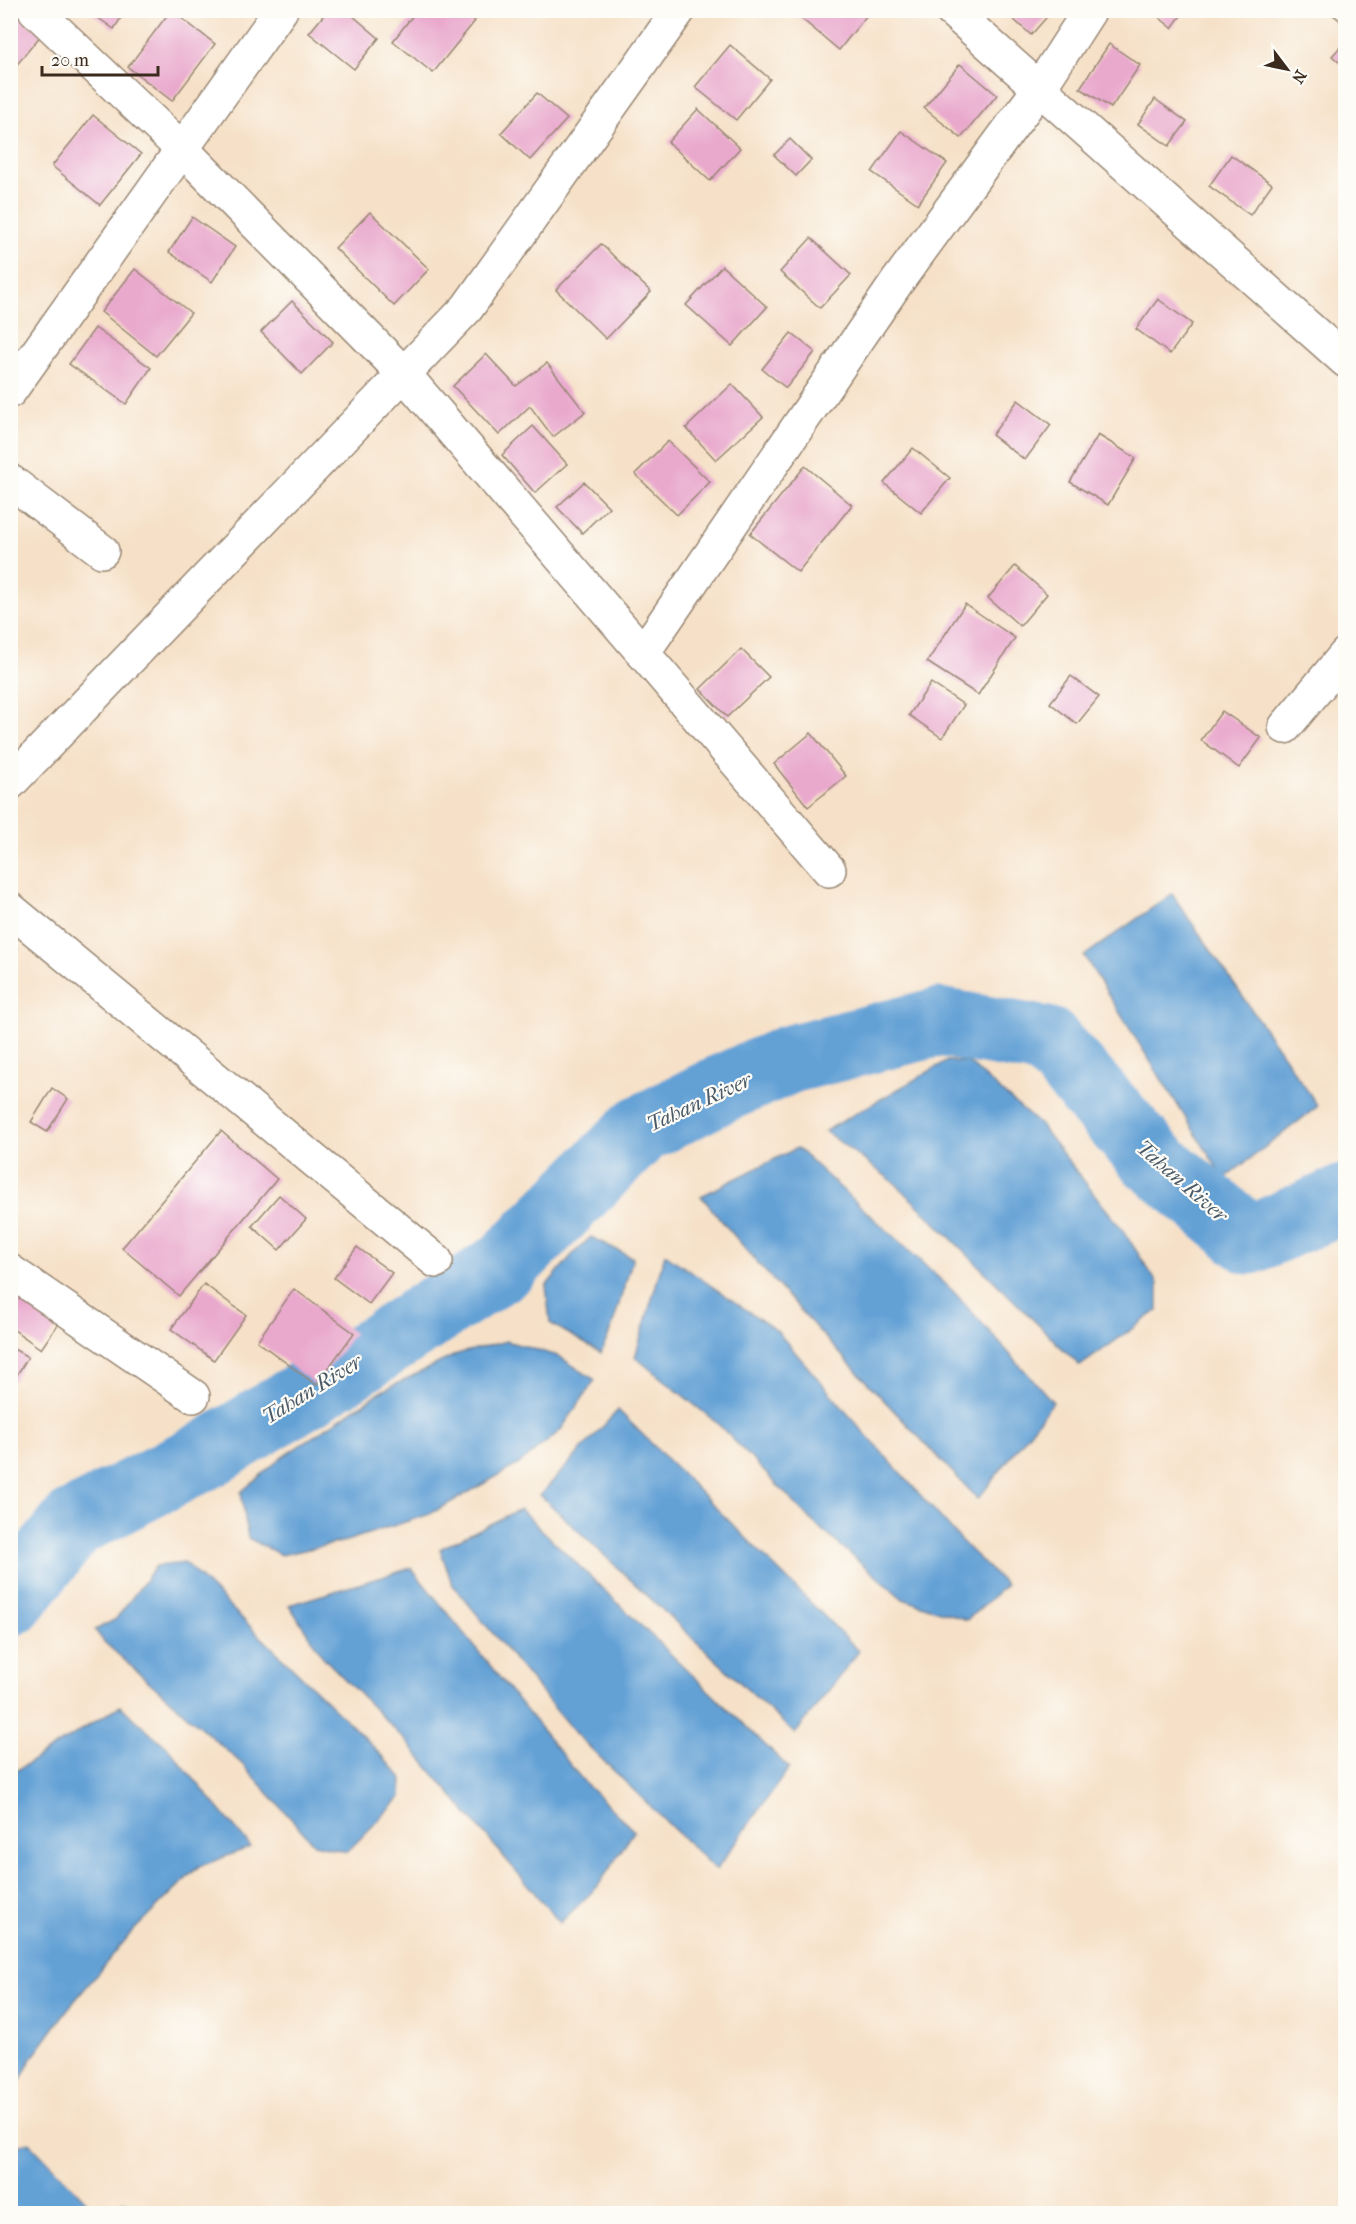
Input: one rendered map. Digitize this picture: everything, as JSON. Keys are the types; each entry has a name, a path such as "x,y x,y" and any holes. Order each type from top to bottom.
{"street":[{"path":"35,10 182,149 403,373 829,870"},
{"path":"10,391 281,10"},
{"path":"10,783 466,308 680,10"},
{"path":"951,10 1346,361"},
{"path":"643,652 897,282 1039,89 1090,10"},
{"path":"10,481 102,551"},
{"path":"1286,727 1346,654"},
{"path":"10,909 436,1261"},
{"path":"10,1271 193,1396"}],"water":[{"path":"1172,894 1318,1106 1224,1179 1084,956"},
{"path":"947,1061 968,1062 1041,1126 1124,1232 1158,1284 1158,1310 1080,1366 895,1183 825,1131"},
{"path":"797,1148 953,1291 1053,1402 978,1499 802,1312 701,1196"},
{"path":"591,1237 633,1258 612,1327 601,1353 550,1323 546,1286 572,1255"},
{"path":"665,1254 777,1331 968,1548 1006,1585 967,1620 903,1599 814,1523 717,1423 635,1357"},
{"path":"506,1341 558,1356 595,1380 560,1431 519,1464 430,1514 346,1541 281,1555 248,1538 241,1492 282,1457 382,1391 457,1354"},
{"path":"618,1410 859,1651 795,1734 540,1495"},
{"path":"520,1509 789,1768 716,1870 575,1733 452,1584 440,1549"},
{"path":"185,1563 370,1743 402,1778 401,1797 347,1852 314,1844 242,1764 104,1642 95,1630 116,1619 156,1566"},
{"path":"411,1568 585,1783 634,1831 598,1886 560,1923 406,1741 323,1657 289,1605"},
{"path":"120,1706 168,1748 251,1847 198,1867 132,1932 67,2010 32,2058 11,2098 11,1774"},
{"path":"29,2142 91,2206 80,2213 11,2213 11,2148"},
{"path":"123,2201 145,2213 109,2213"}],"building":[{"path":"10,10 42,34 10,73"},
{"path":"87,10 126,10 114,29"},
{"path":"171,10 215,44 172,101 128,67"},
{"path":"328,10 346,10 379,38 354,69 309,33"},
{"path":"417,10 462,10 475,21 433,73 393,41"},
{"path":"791,10 871,10 839,50"},
{"path":"1003,10 1053,10 1031,35"},
{"path":"1150,10 1185,10 1172,28"},
{"path":"1335,10 1346,10 1346,25 1332,14"},
{"path":"1346,41 1346,68 1332,56"},
{"path":"1109,44 1140,65 1111,108 1080,88"},
{"path":"730,45 770,79 736,120 695,87"},
{"path":"960,64 997,95 961,138 924,108"},
{"path":"537,93 567,119 530,160 501,133"},
{"path":"1155,99 1187,122 1169,146 1138,124"},
{"path":"698,109 740,148 710,181 668,142"},
{"path":"93,115 141,154 100,205 52,166"},
{"path":"901,131 947,163 918,204 872,172"},
{"path":"790,139 811,160 796,176 774,155"},
{"path":"1231,155 1272,184 1250,215 1209,186"},
{"path":"370,212 429,269 394,306 335,248"},
{"path":"192,217 235,247 212,282 169,252"},
{"path":"811,238 851,275 820,308 780,272"},
{"path":"601,244 651,292 606,339 556,290"},
{"path":"722,266 767,307 732,346 686,305"},
{"path":"135,269 191,313 156,356 101,312"},
{"path":"1158,299 1192,324 1170,354 1136,329"},
{"path":"292,301 333,342 302,374 261,332"},
{"path":"95,328 151,368 126,404 69,364"},
{"path":"791,333 815,352 786,388 762,369"},
{"path":"486,354 516,386 547,363 585,412 553,437 530,406 499,435 453,386"},
{"path":"732,384 763,417 716,460 686,428"},
{"path":"1018,400 1051,425 1025,460 992,435"},
{"path":"533,426 567,464 535,493 502,455"},
{"path":"1098,435 1136,458 1108,505 1070,482"},
{"path":"668,441 710,482 677,515 635,474"},
{"path":"913,448 950,478 921,513 884,483"},
{"path":"805,466 852,505 798,572 750,534"},
{"path":"584,482 609,507 582,533 557,507"},
{"path":"1015,566 1047,594 1020,626 988,598"},
{"path":"965,604 1015,638 978,695 927,662"},
{"path":"741,649 769,677 727,717 700,689"},
{"path":"1071,676 1099,697 1077,724 1050,703"},
{"path":"931,683 964,705 942,738 909,715"},
{"path":"1222,711 1261,738 1239,768 1201,740"},
{"path":"811,733 846,776 808,807 774,764"},
{"path":"10,944 18,949 10,958"},
{"path":"52,1088 68,1099 47,1132 31,1122"},
{"path":"221,1131 277,1179 179,1296 122,1248"},
{"path":"279,1195 306,1219 279,1250 252,1226"},
{"path":"357,1247 392,1273 369,1304 334,1278"},
{"path":"204,1284 246,1315 214,1360 171,1329"},
{"path":"14,1287 61,1320 41,1349 10,1327 10,1292"},
{"path":"294,1289 354,1333 316,1385 257,1341"},
{"path":"10,1347 28,1357 10,1386"}],"waterway":[{"name":"Tahan River","path":"10,1602 74,1523 210,1453 335,1376 505,1265 640,1130 721,1089 790,1059 939,1022 1047,1041 1152,1159 1250,1240 1346,1198"}]}
